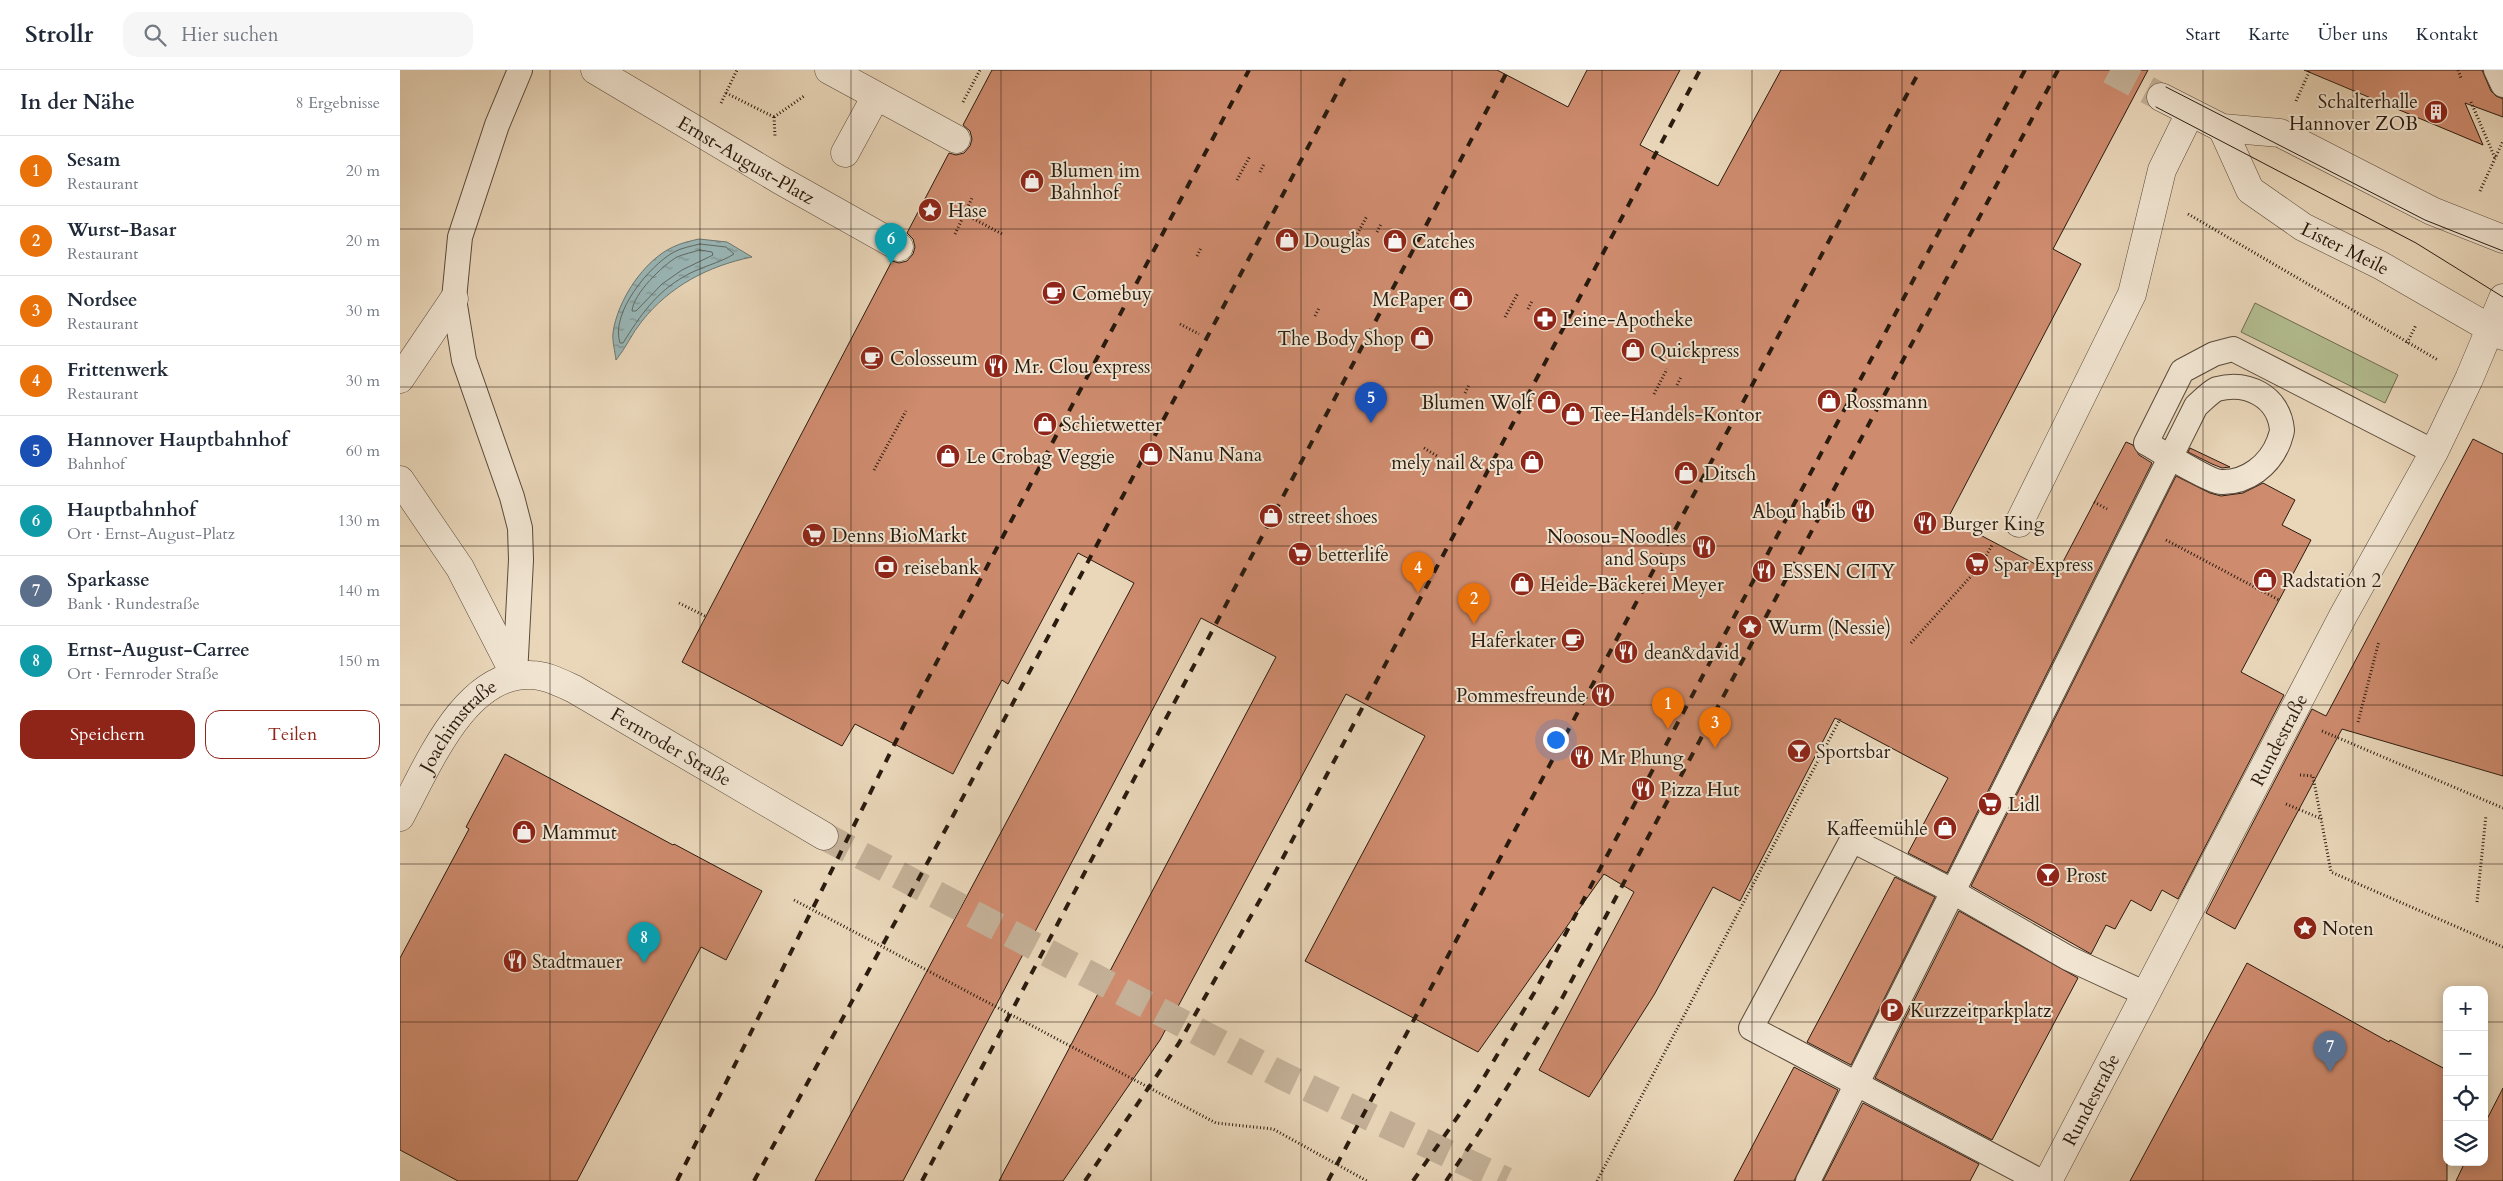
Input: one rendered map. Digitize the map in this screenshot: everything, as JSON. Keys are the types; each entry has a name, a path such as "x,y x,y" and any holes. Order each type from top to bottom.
{"street":[{"name":"Ernst-August-Platz","path":"595,70 899,247"},
{"path":"829,70 956,139"},
{"path":"844,153 876,96"},
{"path":"2161,97 2222,128 2280,133 2432,211 2503,239"},
{"path":"2019,523 2132,294 2162,170 2190,112"},
{"name":"Lister Meile","path":"2222,128 2250,190 2303,227 2380,265 2496,332"},
{"name":"Rundestraße","path":"2048,1181 2289,718 2434,452 2469,379 2496,332 2503,298"},
{"path":"400,379 454,299"},
{"path":"400,480 460,568 515,676"},
{"name":"Fernroder Straße","path":"515,676 532,675 548,678 574,689 824,836"},
{"name":"Joachimstraße","path":"400,816 445,734 469,703 490,684 515,676"}],"lane":[{"path":"515,676 517,597 521,560 520,528 512,497 464,360 454,299 460,237 497,125 520,70"},
{"path":"2496,70 2503,85"},
{"path":"1808,1181 2170,459 2174,450 2196,406 2215,390 2240,386 2261,393 2275,408 2282,430 2274,455 2258,470 2244,479 2219,482 2178,461 2170,456 2154,448 2146,443 2182,371 2214,354 2233,349 2434,452"},
{"path":"2040,1181 1751,1028 1852,840 1941,885 2068,958 2146,994"}],"path":[{"path":"720,104 737,70"},
{"path":"2458,70 2462,79"},
{"path":"726,92 774,117"},
{"path":"2469,97 2495,159 2503,140"},
{"path":"1237,180 1250,156"},
{"path":"1260,172 1264,164"},
{"path":"2156,195 2469,379"},
{"path":"955,234 972,198"},
{"path":"1354,240 1367,216"},
{"path":"970,217 1004,235"},
{"path":"1377,232 1381,224"},
{"path":"1197,256 1202,248"},
{"path":"1505,317 1518,293"},
{"path":"1528,309 1532,301"},
{"path":"1315,316 1319,308"},
{"path":"1180,324 1200,334 1193,330"},
{"path":"1654,394 1667,369"},
{"path":"1677,385 1681,377"},
{"path":"1465,393 1470,385"},
{"path":"874,470 906,411"},
{"path":"1424,448 1437,456"},
{"path":"1457,464 1466,468"},
{"path":"2094,502 2112,511"},
{"path":"1911,643 1981,565 1994,542 2019,523"},
{"path":"2165,539 2279,600"},
{"path":"679,603 707,617"},
{"path":"2358,722 2379,640"},
{"path":"2289,718 2503,808"},
{"path":"1597,1181 1840,719"},
{"path":"2314,776 2331,872 2503,947"},
{"path":"2297,809 2322,820"},
{"path":"2477,902 2486,815"},
{"path":"794,900 1216,1123 1272,1129 1367,1181"}],"green space":[{"path":"2255,303 2398,375 2385,403 2241,332"}],"water":[{"path":"699,239 727,242 752,257 705,272 678,288 642,321 616,360 613,336 616,321 626,295 642,271 662,253 679,244"}],"building":[{"path":"992,70 1497,70 1568,107 1587,70 1680,70 1640,145 1718,186 1781,70 2148,70 2053,249 2081,264 1948,518 2056,575 2126,442 2133,445 2139,455 2152,463 1947,873 1908,853 1948,778 1835,718 1740,901 1713,887 1654,995 1589,1097 1539,1070 1634,892 1604,874 1478,1052 1305,961 1425,736 1346,694 1160,1040 1063,1181 999,1181 1276,657 1201,618 903,1181 815,1181 1134,583 1078,553 1008,684 1002,680 953,774 855,724 842,746 682,662 892,261 899,263 907,261 913,254 915,247 913,239 907,233 949,153 956,155 964,153 970,146 972,139 970,131 963,125"},
{"name":"Schalterhalle Hannover ZOB","path":"2304,70 2482,70 2491,91 2503,99 2503,117 2465,103 2483,145"},
{"path":"2473,439 2503,454 2503,776 2342,729 2235,929 2206,913 2312,709 2326,716"},
{"path":"2190,448 2230,467 2222,468 2212,464 2188,452"},
{"path":"2176,476 2210,493 2221,496 2243,493 2263,483 2295,500 2282,525 2311,540 2241,672 2284,695 2178,899 2162,890 2151,911 2131,900 2115,929 2106,925 2091,954 1971,886"},
{"path":"505,754 762,891 726,960 701,947 577,1181 458,1181 400,1150 400,958 469,829 466,827"},
{"path":"1895,877 1935,897 1851,1065 1807,1042"},
{"path":"1959,911 2078,978 1992,1140 1875,1078"},
{"path":"2247,963 2389,1042 2390,1040 2443,1068 2443,1166 2447,1166 2447,1181 2130,1181"},
{"path":"1794,1067 1838,1090 1794,1181 1734,1181"},
{"path":"2503,1088 2503,1181 2456,1181 2463,1166 2488,1166 2488,1117"},
{"path":"1863,1103 1979,1164 1970,1181 1823,1181"}],"tunnel":[{"path":"2110,70 2161,97"},
{"path":"824,836 1283,1076 1506,1181"}],"tram line":[{"path":"2166,87 2425,220 2503,251"},
{"path":"2156,107 2416,243 2503,297"}],"railway":[{"path":"677,1181 913,707 1249,70"},
{"path":"754,1181 954,814 1349,70"},
{"path":"922,1181 1508,70"},
{"path":"1085,1181 1179,1043 1269,884 1700,70"},
{"path":"1328,1181 1920,70"},
{"path":"1413,1181 1477,1089 1534,993 2025,70"},
{"path":"1446,1181 1480,1131 1559,1004 2058,70"}],"place":[{"name":"Schalterhalle Hannover ZOB","path":"2436,112"},
{"name":"Blumen im Bahnhof","path":"1032,181"},
{"name":"Hase","path":"930,210"},
{"name":"Douglas","path":"1287,240"},
{"name":"Catches","path":"1395,241"},
{"name":"Hauptbahnhof","path":"891,264"},
{"name":"Comebuy","path":"1054,293"},
{"name":"McPaper","path":"1461,299"},
{"name":"Leine-Apotheke","path":"1545,319"},
{"name":"The Body Shop","path":"1422,338"},
{"name":"Quickpress","path":"1633,350"},
{"name":"Colosseum","path":"872,358"},
{"name":"Mr. Clou express","path":"996,366"},
{"name":"Rossmann","path":"1829,401"},
{"name":"Blumen Wolf","path":"1549,402"},
{"name":"Tee-Handels-Kontor","path":"1573,414"},
{"name":"Hannover Hauptbahnhof","path":"1371,423"},
{"name":"Schietwetter","path":"1045,424"},
{"name":"Nanu Nana","path":"1151,454"},
{"name":"Le Crobag Veggie","path":"948,456"},
{"name":"mely nail & spa","path":"1532,462"},
{"name":"Ditsch","path":"1686,473"},
{"name":"Abou habib","path":"1863,511"},
{"name":"street shoes","path":"1271,516"},
{"name":"Burger King","path":"1925,523"},
{"name":"Denns BioMarkt","path":"814,535"},
{"name":"Noosou-Noodles and Soups","path":"1704,547"},
{"name":"betterlife","path":"1300,554"},
{"name":"Spar Express","path":"1977,564"},
{"name":"reisebank","path":"886,567"},
{"name":"ESSEN CITY","path":"1764,571"},
{"name":"Radstation 2","path":"2265,580"},
{"name":"Heide-Bäckerei Meyer","path":"1522,584"},
{"name":"Frittenwerk","path":"1418,593"},
{"name":"Wurst-Basar","path":"1474,624"},
{"name":"Wurm (Nessie)","path":"1750,627"},
{"name":"Haferkater","path":"1573,640"},
{"name":"dean&david","path":"1626,652"},
{"name":"Pommesfreunde","path":"1603,695"},
{"name":"Sesam","path":"1668,729"},
{"name":"Nordsee","path":"1715,748"},
{"name":"Sportsbar","path":"1799,751"},
{"name":"Mr Phung","path":"1582,757"},
{"name":"Pizza Hut","path":"1643,789"},
{"name":"Lidl","path":"1990,804"},
{"name":"Kaffeemühle","path":"1945,828"},
{"name":"Mammut","path":"524,832"},
{"name":"Prost","path":"2048,875"},
{"name":"Noten","path":"2305,928"},
{"name":"Stadtmauer","path":"515,961"},
{"name":"Ernst-August-Carree","path":"644,963"},
{"name":"Kurzzeitparkplatz","path":"1892,1010"},
{"name":"Sparkasse","path":"2330,1072"}]}
